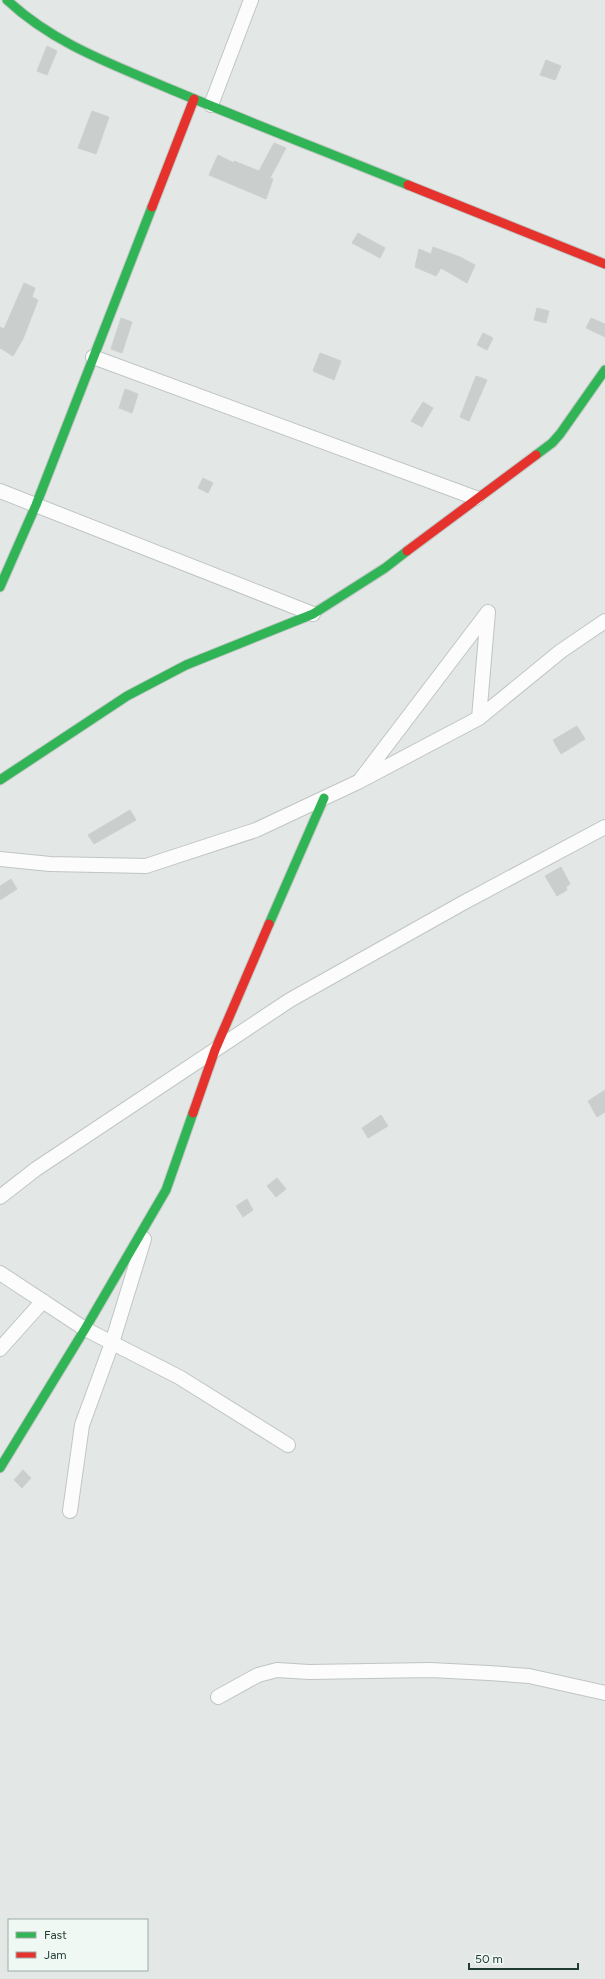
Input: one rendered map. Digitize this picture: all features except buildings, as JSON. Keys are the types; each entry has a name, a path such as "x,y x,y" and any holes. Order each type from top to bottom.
{"street":[{"path":"8,0 24,16 47,32 78,50 194,99 605,264"},
{"path":"212,105 251,0"},
{"path":"0,587 36,505 194,99"},
{"path":"93,356 476,498"},
{"path":"0,780 127,696 186,665 313,614 385,568 476,498 552,443 605,370"},
{"path":"0,491 313,614"},
{"path":"358,782 488,612 479,718"},
{"path":"0,859 50,864 146,866 256,830 358,782 479,718 561,651 605,621"},
{"path":"0,1468 85,1328 166,1190 215,1050 324,798"},
{"path":"0,1198 36,1169 290,1000 461,904 605,827"},
{"path":"70,1511 82,1425 112,1343 152,1214"},
{"path":"0,1273 85,1328 179,1377 288,1445"},
{"path":"0,1350 43,1301"},
{"path":"218,1697 258,1675 277,1670 309,1672 430,1670 502,1674 529,1676 605,1693"}],"traffic: fast":[{"path":"7,0 44,29 84,52 200,101 408,185"},
{"path":"0,587 36,505 152,207"},
{"path":"536,455 552,443 560,434 605,370"},
{"path":"0,780 127,696 186,665 313,614 385,568 407,551"},
{"path":"269,924 324,798"},
{"path":"0,1468 85,1329 166,1190 193,1113"}],"traffic: jam":[{"path":"152,207 194,99"},
{"path":"408,185 605,264"},
{"path":"407,551 536,455"},
{"path":"193,1113 215,1050 269,924"}]}
